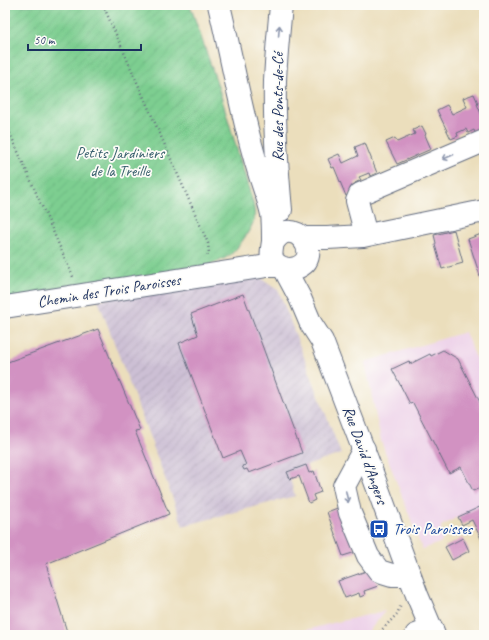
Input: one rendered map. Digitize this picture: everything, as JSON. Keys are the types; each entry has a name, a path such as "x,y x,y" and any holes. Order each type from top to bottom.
{"main road":[{"path":"219,5 251,145 272,214 272,244"},
{"name":"Rue David d'Angers","path":"226,5 257,144 271,187 282,210 295,254 320,320 322,341 364,449 410,575 427,633"},
{"name":"Rue des Ponts-de-Cé","path":"281,5 275,81 275,118 276,152 282,210"},
{"path":"365,235 358,201 360,194 484,141"},
{"path":"295,254 365,235 484,211"},
{"name":"Chemin des Trois Paroisses","path":"5,307 78,284 245,262 272,244 278,236 290,232 295,254 267,266 208,268"},
{"path":"364,449 344,486 350,513 368,556 379,571 392,575 410,575"}],"path":[{"path":"103,5 208,243 208,268"},
{"path":"5,122 78,284"},
{"path":"377,635 397,614 401,605 401,600"}],"shaded area":[{"path":"261,278 278,289 341,454 288,472 295,496 183,526 98,300"},
{"path":"465,332 484,379 484,505 441,526 442,542 422,549 381,441 365,362"},
{"path":"385,611 366,635 288,635 333,623"}],"green space":[{"name":"Petits Jardiniers de la Treille","path":"5,5 190,5 218,86 254,207 254,219 251,227 237,248 230,255 207,266 5,300"}],"building":[{"path":"474,94 484,121 484,134 477,137 474,130 468,133 466,129 457,133 458,136 451,139 437,110 447,105 452,114 467,107 463,98"},
{"path":"422,126 431,149 397,164 386,142 395,138 397,142 415,134 413,130"},
{"path":"365,143 377,173 370,176 369,173 359,177 361,180 355,183 358,190 346,196 334,167 332,168 328,159 339,154 343,163 358,156 355,147"},
{"path":"454,230 463,263 442,269 435,245 434,235"},
{"path":"484,233 484,281 482,282 468,239"},
{"path":"243,294 302,453 249,473 247,469 244,470 242,466 246,465 240,451 223,458 179,343 198,335 191,314"},
{"path":"98,329 140,430 135,431 169,514 46,564 68,635 5,635 5,363"},
{"path":"443,350 458,359 484,410 484,486 473,491 461,467 449,473 413,403 410,404 392,369 409,361 410,364 430,354 431,356"},
{"path":"306,465 309,473 314,471 321,492 313,495 315,500 309,503 299,476 290,479 287,472"},
{"path":"484,505 484,545 472,520 462,525 458,517"},
{"path":"340,507 356,552 343,556 327,512"},
{"path":"463,538 469,551 452,560 445,547"},
{"path":"372,569 378,586 364,591 365,595 360,597 359,593 345,598 338,581"}],"place":[{"name":"Trois Paroisses","path":"379,529"}]}
